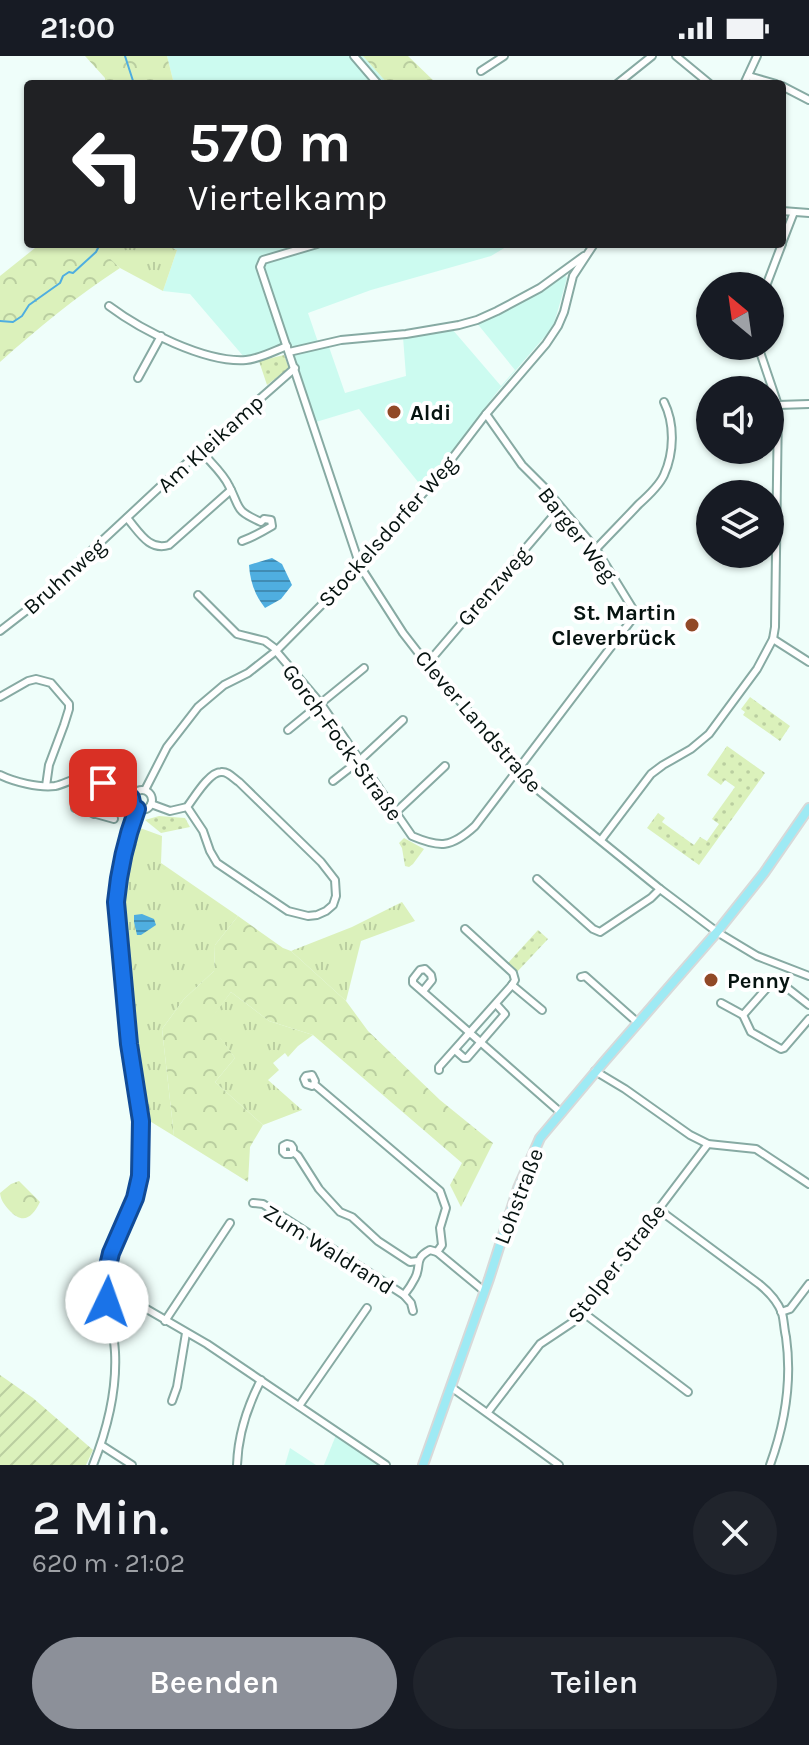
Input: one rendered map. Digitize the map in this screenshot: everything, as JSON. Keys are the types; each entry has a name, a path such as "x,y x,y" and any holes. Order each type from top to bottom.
{"main road":[{"name":"Lohstraße","path":"423,1465 525,1170 540,1138 717,932 764,873 809,808"}],"street":[{"path":"354,56 375,80"},
{"path":"481,71 504,56"},
{"path":"622,80 652,56"},
{"path":"676,56 705,80"},
{"path":"746,80 757,56"},
{"path":"748,76 762,80"},
{"path":"786,88 809,100"},
{"path":"786,211 809,213"},
{"path":"786,233 794,212"},
{"name":"Clever Landstraße","path":"304,248 263,260 260,267 360,566 403,633 538,790 717,932 757,956 809,976"},
{"name":"Stockelsdorfer Weg","path":"145,790 167,747 198,707 224,685 248,673 276,650 360,566 444,469 558,326 573,276 591,248"},
{"path":"771,272 780,248"},
{"path":"109,306 147,331 190,349 219,358 246,360 288,349 406,334 477,320 540,288 586,254"},
{"path":"138,378 161,336"},
{"name":"Am Kleikamp","path":"127,518 295,368"},
{"path":"596,549 663,476 670,452 672,427 664,402"},
{"path":"784,405 809,404"},
{"name":"Barger Weg","path":"486,414 522,465 596,549 636,614 518,770"},
{"path":"201,451 229,484 238,509 262,526 261,533 242,541"},
{"path":"601,840 651,774 709,734 757,669 773,639 777,464"},
{"path":"127,518 151,546 161,548 169,545 231,490"},
{"name":"Grenzweg","path":"427,664 560,508"},
{"name":"Bruhnweg","path":"0,631 31,607 127,518"},
{"path":"198,595 237,634 265,641 276,650"},
{"path":"773,639 809,662"},
{"name":"Gorch-Fock-Straße","path":"276,650 321,704 412,836 433,845 447,844 464,836 518,770"},
{"path":"288,730 364,668"},
{"path":"0,697 36,679 51,683 69,704 49,765 46,786"},
{"path":"333,781 403,720"},
{"path":"395,813 445,766"},
{"path":"151,804 170,811 187,807 212,775 220,771 227,773 321,862 335,880 333,905 317,915 308,916 288,911 249,886 217,863 203,831 187,807"},
{"path":"0,775 46,786 89,777 131,798 133,807 137,809 147,809 152,797 145,790 138,790 131,798"},
{"path":"94,814 103,783"},
{"path":"75,808 114,819"},
{"path":"93,1465 110,1409 115,1370 107,1294 108,1266 135,1198 140,1176 141,1121 129,1044 116,902 128,835 137,809"},
{"path":"537,879 600,932 660,889"},
{"path":"439,1070 515,980 513,973 465,929"},
{"path":"581,977 585,976 638,1023"},
{"path":"743,1015 774,980 809,1005"},
{"path":"512,985 542,1010"},
{"path":"423,991 560,1112"},
{"path":"721,1003 743,1015 751,1032 781,1049 809,1019"},
{"path":"455,1050 467,1058 481,1043 505,1014 496,1004"},
{"path":"595,1071 690,1135 708,1144 756,1149 809,1184"},
{"path":"314,1084 440,1191 446,1208 440,1228 442,1245 437,1252 484,1291"},
{"name":"Stolper Straße","path":"488,1412 540,1344 567,1326 581,1311 708,1144"},
{"path":"293,1152 340,1212 352,1217 378,1241 410,1262 418,1261"},
{"name":"Zum Waldrand","path":"253,1203 263,1204 404,1295 413,1311"},
{"path":"658,1209 759,1284 772,1295 781,1312 789,1373 779,1434 770,1465"},
{"path":"165,1321 230,1223"},
{"name":"Zum Waldrand","path":"404,1295 418,1274 418,1261 430,1250 437,1252"},
{"path":"781,1312 790,1309 809,1284"},
{"path":"107,1294 126,1297 207,1344 386,1465"},
{"path":"299,1406 367,1308"},
{"path":"581,1311 688,1392"},
{"path":"172,1401 186,1333"},
{"path":"237,1465 243,1420 261,1380"},
{"path":"451,1387 559,1465"},
{"path":"101,1445 132,1465"}],"shaded area":[{"path":"167,56 363,56 384,80 173,80"},
{"path":"173,248 504,248 491,256 371,290 308,313 320,348 329,347 345,393 406,376 403,337 452,329 501,386 515,370 476,322 542,290 564,274 567,278 554,323 547,334 498,391 423,488 359,409 316,422 292,347 244,357 190,294 163,291 177,250"},
{"path":"336,1435 380,1465 324,1465"},
{"path":"290,1448 316,1465 285,1465"}],"green space":[{"path":"85,56 167,56 173,80 105,80"},
{"path":"363,56 408,56 433,80 384,80"},
{"path":"35,248 109,248 106,255 120,268 58,313 0,362 0,276"},
{"path":"108,248 177,250 163,291 120,268 105,255"},
{"path":"284,355 289,368 267,385 259,361"},
{"path":"750,697 790,726 780,741 743,715 745,712 741,709"},
{"path":"727,746 765,773 699,865 647,828 658,813 665,818 662,822 694,845 700,837 707,841 719,824 712,819 735,787 725,780 721,785 707,775"},
{"path":"159,816 185,818 190,827 161,833 145,820"},
{"path":"132,825 162,836 161,863 238,916 215,945 214,971 184,999 162,1029 174,1136 148,1120 119,957 120,871"},
{"path":"404,838 424,849 409,867 405,866 399,843"},
{"path":"402,902 415,921 361,941 346,1001 291,951 352,927"},
{"path":"238,916 291,951 346,1001 368,1031 440,1100 493,1143 461,1207 450,1185 462,1163 313,1035 269,1021 231,992 209,1022 235,1058 215,1082 263,1125 250,1147 248,1182 174,1136 162,1029 184,999 214,971 215,945"},
{"path":"538,930 548,939 516,973 507,964"},
{"path":"231,992 269,1021 313,1035 288,1057 285,1053 273,1063 279,1070 268,1080 302,1110 263,1125 215,1082 235,1058 208,1022"},
{"path":"19,1181 40,1202 27,1218 14,1215 0,1193"},
{"path":"0,1375 33,1398 93,1450 86,1465 0,1465"}],"water":[{"path":"272,558 282,564 292,585 281,599 265,608 254,588 249,565"},
{"path":"142,914 154,919 156,925 137,935 134,915"}],"waterway":[{"path":"125,56 133,80"},
{"path":"0,321 13,322 22,316 29,305 60,283 63,276 73,273 98,248"}],"place":[{"name":"Aldi","path":"394,412"},
{"name":"St. Martin Cleverbrück","path":"692,625"},
{"name":"Penny","path":"711,980"}],"route":[{"path":"103,783 131,798 133,807 137,809 128,835 116,902 129,1044 141,1121 140,1176 135,1198 111,1253 107,1302"}]}
